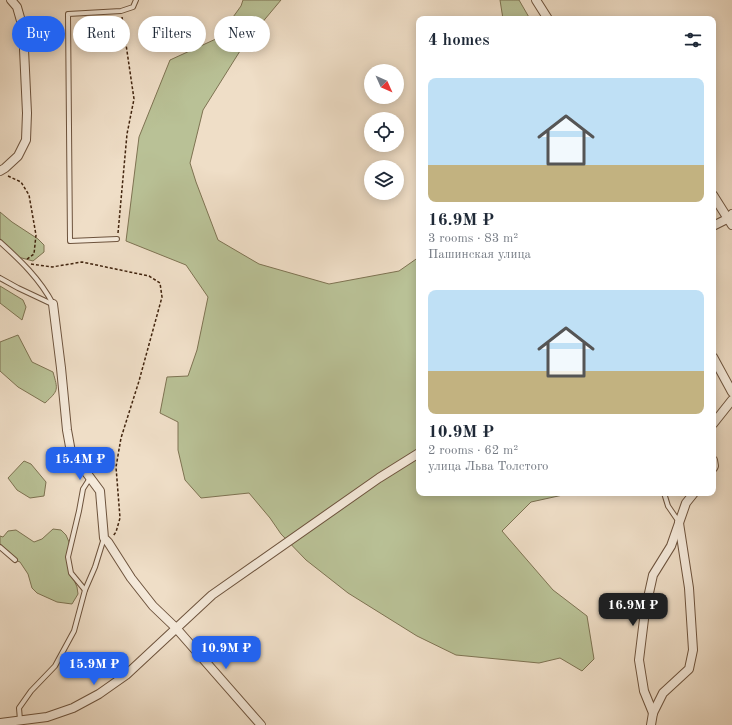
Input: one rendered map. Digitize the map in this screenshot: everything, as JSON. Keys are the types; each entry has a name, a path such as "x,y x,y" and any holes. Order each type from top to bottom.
{"street":[{"path":"2,173 5,168 18,156 26,140 27,113 23,28 17,7 11,0"},
{"path":"536,0 546,16"},
{"path":"716,199 730,219 716,225"},
{"path":"53,304 62,368 67,430 71,452 100,491 106,540 131,578 152,606 176,628 261,725"},
{"path":"716,363 732,392"},
{"path":"716,420 732,400"},
{"path":"0,724 47,717 73,708 99,694 126,675 212,595 379,478 416,455"},
{"path":"653,713 644,691 639,660 644,618 653,575 671,546 686,503 692,496"},
{"path":"651,725 653,713 663,693 688,669 693,650 689,588 679,522"}],"lane":[{"path":"118,239 70,241 68,14 121,11 133,6 136,0"},
{"path":"0,242 22,262 46,290 53,304"},
{"path":"0,278 53,304"},
{"path":"85,590 71,573 68,557 83,489 90,478"},
{"path":"665,496 668,506 679,522"},
{"path":"20,722 19,708 31,692 55,666 74,631 85,590 106,540"},
{"path":"0,547 15,560"}],"path":[{"path":"118,239 127,134 134,100 121,11"},
{"path":"2,173 21,182 29,195 36,235 34,254 22,262"},
{"path":"22,262 52,268 82,262 149,276 160,282 162,297 139,381 121,438 116,467 120,518 116,532 106,540"}],"green space":[{"path":"243,0 281,0 268,16 234,16 241,6"},
{"path":"500,0 519,0 528,16 503,16"},
{"path":"214,40 214,52 239,52 203,110 190,163 218,240 259,264 329,284 399,271 416,259 416,496 558,496 531,502 502,531 553,590 587,616 594,659 582,671 560,658 539,663 456,655 417,636 348,593 306,560 281,534 249,493 201,498 185,480 178,450 178,422 160,413 167,377 188,376 197,350 208,297 186,265 126,241 139,137 170,60 187,52 206,52 206,44"},
{"path":"0,212 12,222 38,239 44,245 44,252 33,261 18,257 0,240"},
{"path":"0,286 23,300 26,307 22,320 0,303"},
{"path":"18,335 32,362 53,372 56,389 53,395 45,403 18,387 0,371 0,342"},
{"path":"24,461 31,464 46,482 44,496 30,498 17,490 8,478"},
{"path":"53,529 61,530 66,535 69,542 70,549 68,557 71,573 77,587 78,594 72,604 57,602 37,593 32,588 28,574 20,562 15,560 0,546 0,536 3,537 8,531 16,530 34,542 42,539"}]}
